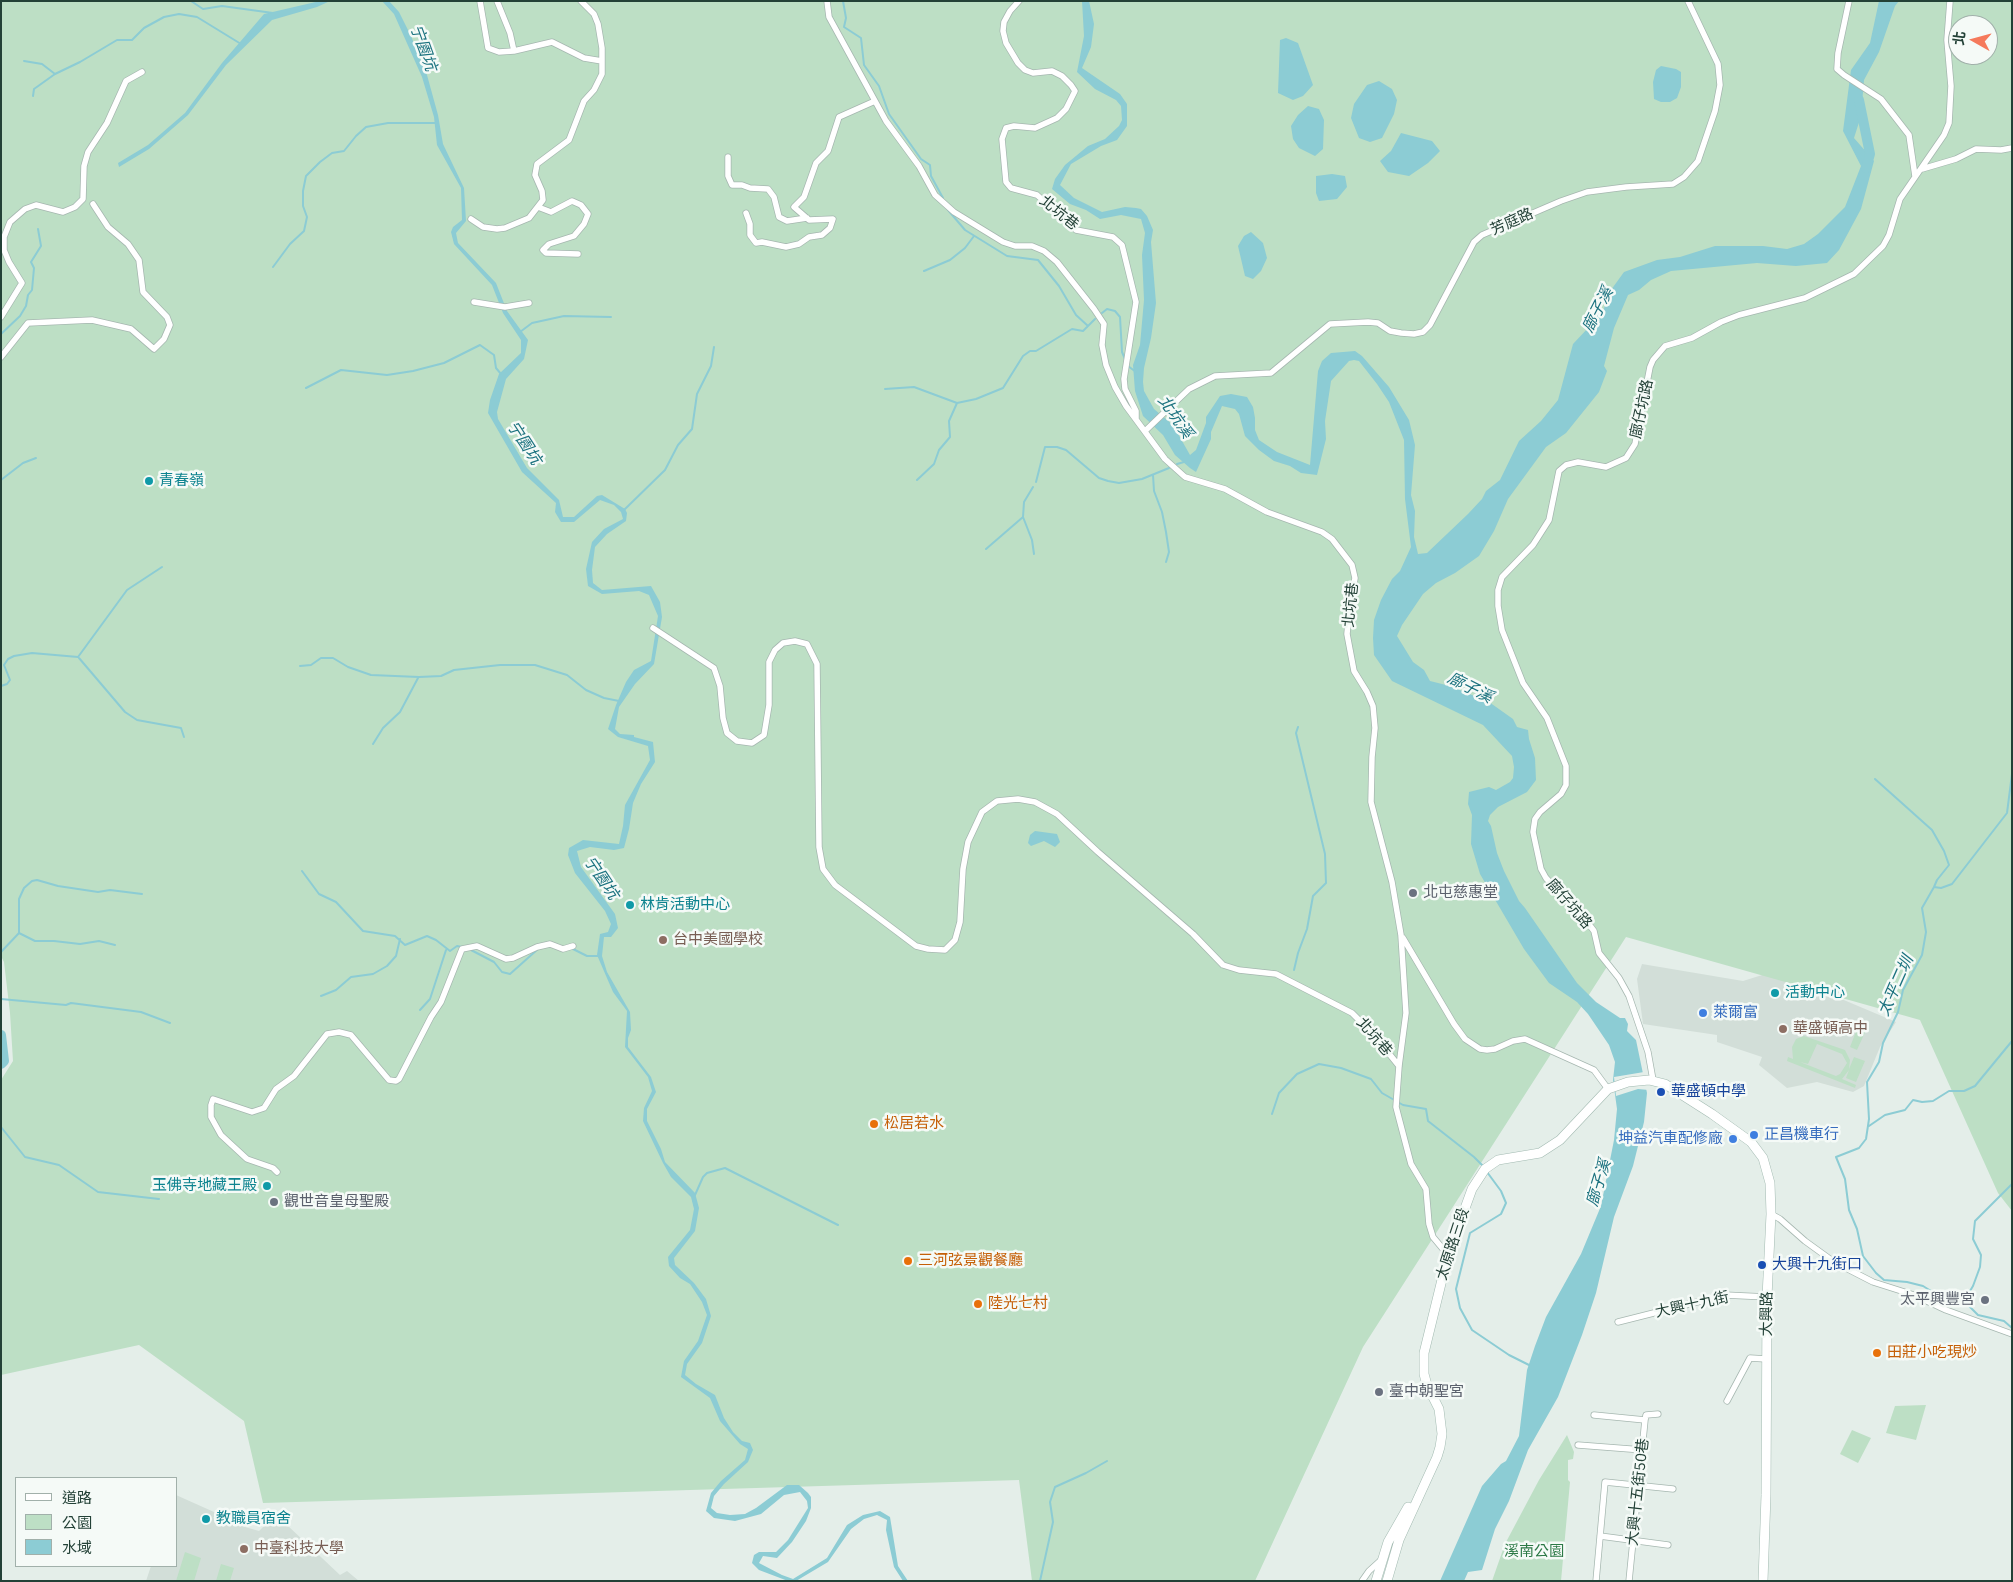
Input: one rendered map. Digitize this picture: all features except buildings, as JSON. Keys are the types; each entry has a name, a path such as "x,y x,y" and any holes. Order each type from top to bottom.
{"main road":[{"path":"1609,1088 1628,1082 1651,1080"},
{"name":"大興路","path":"1651,1080 1665,1084 1686,1097 1750,1142 1763,1158 1770,1183 1771,1214 1767,1297 1766,1495 1763,1581"},
{"name":"太原路三段","path":"1388,1581 1398,1540 1437,1457 1442,1434 1439,1409 1427,1385 1423,1360 1448,1255 1472,1189 1484,1170 1498,1160 1540,1153 1560,1140 1609,1088"},
{"name":"太原路三段","path":"1376,1581 1380,1561 1388,1542 1429,1473"}],"street":[{"path":"480,1 488,48 499,52 552,42 584,58 602,61"},
{"path":"497,1 510,33 514,50"},
{"path":"471,219 483,227 497,229 518,224 529,218 543,200 542,190 535,175 537,164 569,140 584,101 599,84 602,74 598,24 594,14 581,1"},
{"name":"北坑巷","path":"827,1 829,17 886,121 919,166 935,195 974,225 1004,242 1015,246 1032,246 1044,251 1057,262 1094,309 1104,324 1102,345 1106,365 1115,387 1165,459 1185,477 1225,489 1267,512 1322,532 1332,538 1352,565 1355,578 1347,634 1354,671 1374,706 1375,728 1371,802 1392,882 1401,935 1406,1013 1396,1107 1411,1164 1426,1189 1429,1224 1433,1237 1448,1255"},
{"name":"北坑巷","path":"1019,1 1010,11 1004,22 1003,31 1006,43 1018,63 1026,70 1034,73 1052,71 1062,76 1075,91 1066,109 1057,118 1035,128 1014,126 1006,128 1002,140 1006,182 1011,188 1037,195 1076,230 1113,237 1122,245 1136,302 1124,379 1125,388 1136,411 1136,419"},
{"name":"芳庭路","path":"1145,431 1189,389 1215,376 1271,373 1330,324 1378,322 1390,330 1401,334 1424,332 1430,325 1474,242 1482,235 1561,201 1587,192 1673,184 1684,178 1698,161 1715,111 1720,85 1718,64 1688,1"},
{"path":"1849,1 1838,53 1837,69 1881,99 1909,135 1915,176"},
{"name":"廍仔坑路","path":"1651,1080 1648,1052 1629,996 1619,978 1599,953 1594,931 1546,878 1538,860 1533,832 1535,819 1563,790 1567,776 1566,766 1547,718 1523,683 1502,630 1498,606 1498,590 1502,577 1533,545 1549,520 1559,471 1566,465 1578,462 1606,467 1626,458 1635,444 1650,367 1658,353 1665,346 1692,338 1721,322 1739,315 1805,298 1854,274 1883,246 1889,235 1900,199 1950,124 1951,86 1947,40 1950,1"},
{"path":"1,317 22,283 8,262 4,250 4,236 10,222 25,209 36,205 63,212 75,207 82,199 84,166 88,152 107,123 126,81 142,72"},
{"path":"746,213 750,224 750,235 756,243 762,242 786,247 799,244 809,237 822,235 830,228 833,219 809,220 794,207 804,197 816,163 828,151 839,117 875,101"},
{"path":"1922,168 1956,160 1976,149 2001,150 2012,148"},
{"path":"728,157 728,176 732,185 768,189 774,197 779,217 786,221 807,218"},
{"path":"538,206 551,212 572,201 581,204 588,214 584,224 574,236 549,244 543,250 546,253 578,254"},
{"path":"1,357 28,323 92,320 131,329 154,349 164,340 170,326 167,317 143,292 139,260 128,244 108,227 93,204"},
{"path":"474,302 505,307 529,303"},
{"name":"北坑巷","path":"653,628 714,668 720,686 723,718 727,733 737,740 752,743 764,735 769,705 769,662 775,650 783,643 795,640 807,644 817,664 819,847 823,869 835,885 916,946 945,950 955,940 960,922 963,869 968,842 982,812 997,801 1018,799 1035,802 1049,808 1193,934 1223,965 1239,970 1276,974 1352,1013 1374,1035 1399,1066"},
{"name":"北坑巷","path":"1401,935 1454,1024 1465,1039 1487,1050 1495,1050 1513,1041 1526,1039 1594,1070 1609,1088"},
{"path":"277,1172 273,1168 247,1159 221,1135 211,1117 211,1104 213,1100 252,1112 264,1108 276,1089 294,1076 326,1034 339,1032 351,1035 389,1080 396,1081 399,1079 431,1017 441,1002 462,949 477,946 506,959 550,944 563,949 573,946"},
{"path":"1771,1214 1834,1262 1873,1282 1914,1295 1946,1310 2012,1334"},
{"name":"大興十九街","path":"1618,1322 1725,1295 1767,1297"},
{"path":"1727,1401 1750,1358 1766,1359"},
{"name":"大興十五街50巷","path":"1630,1581 1646,1414 1658,1414"},
{"path":"1594,1415 1645,1420"},
{"path":"1578,1444 1643,1450"},
{"path":"1596,1581 1605,1482 1673,1488"},
{"path":"1600,1536 1668,1545"},
{"path":"1362,1581 1380,1561"}],"shaded area":[{"name":"華盛頓高中","path":"1642,964 1743,981 1775,971 1896,1022 1880,1047 1864,1086 1853,1092 1817,1082 1787,1088 1759,1065 1762,1057 1717,1042 1717,1035 1643,1024 1637,979"},
{"name":"中臺科技大學","path":"178,1496 214,1512 217,1519 259,1531 266,1524 269,1508 340,1575 347,1571 359,1581 146,1581 151,1567 178,1567"}],"green space":[{"path":"1,1 2012,1 2012,1211 1998,1193 1920,1020 1626,937 1363,1347 1255,1581 1032,1581 1019,1480 263,1503 244,1421 139,1345 1,1375 1,1080 13,1061 4,962 1,956"},
{"path":"1859,1024 1867,1028 1857,1050 1850,1047"},
{"path":"1804,1036 1845,1050 1850,1060 1849,1069 1854,1057 1865,1061 1856,1082 1846,1078 1849,1070 1842,1079 1856,1085 1855,1088 1787,1061 1788,1057 1793,1059 1792,1047 1796,1039","holes":["1817,1044 1842,1054 1847,1063 1840,1074 1836,1076 1800,1062 1808,1064"]},
{"path":"1926,1405 1916,1440 1886,1433 1895,1406"},
{"path":"1852,1430 1871,1438 1858,1463 1840,1454"},
{"name":"溪南公園","path":"1567,1435 1574,1452 1573,1459 1568,1460 1568,1480 1570,1482 1561,1581 1492,1581 1505,1544 1539,1480"},
{"path":"185,1552 201,1558 194,1581 176,1581"},
{"path":"221,1564 234,1568 230,1581 216,1581"}],"water":[{"path":"320,1 330,1 317,7 272,20 226,65 188,115 149,149 119,167 118,163 148,145 185,113 222,63 264,14"},
{"path":"382,1 389,1 399,12 411,36 427,75 438,115 443,144 464,188 466,221 456,233 458,243 496,283 507,311 528,340 524,359 506,379 497,412 498,419 527,468 559,500 563,517 574,517 597,496 602,495 625,509 627,513 626,521 607,534 595,547 592,570 593,583 602,590 651,586 660,602 662,617 654,664 635,684 619,707 615,729 620,734 634,735 634,737 653,742 655,762 641,784 633,803 624,848 614,850 590,847 577,851 581,867 615,914 618,928 611,937 604,937 602,956 607,972 630,1012 631,1030 628,1038 628,1047 651,1077 656,1092 647,1109 647,1121 661,1149 665,1162 695,1193 699,1208 695,1231 674,1258 675,1265 694,1283 706,1299 711,1316 702,1343 687,1364 685,1375 715,1395 724,1418 733,1432 742,1441 750,1443 753,1450 748,1462 714,1496 711,1508 717,1513 730,1515 745,1514 787,1485 799,1485 811,1497 811,1508 806,1521 792,1542 777,1558 763,1556 759,1563 793,1579 827,1558 847,1525 863,1515 880,1511 890,1517 898,1566 908,1581 903,1581 894,1567 886,1530 887,1520 877,1515 864,1519 851,1529 828,1562 796,1581 788,1581 759,1570 752,1563 754,1555 759,1552 776,1552 788,1540 808,1508 807,1501 800,1492 784,1495 761,1514 735,1521 714,1518 706,1511 711,1493 721,1481 745,1460 748,1449 740,1444 720,1421 710,1398 681,1377 684,1361 698,1341 707,1315 702,1302 690,1284 680,1278 669,1266 668,1257 690,1230 694,1209 691,1197 671,1177 643,1121 644,1108 652,1091 648,1077 625,1047 627,1011 613,992 597,955 600,934 608,932 611,924 605,911 575,873 568,855 569,848 583,840 619,844 625,805 650,760 648,746 618,737 608,729 626,682 634,670 651,661 658,616 649,595 639,591 602,594 588,586 586,569 592,542 604,529 623,519 621,512 614,505 600,500 574,522 561,522 555,512 556,503 522,472 488,413 490,400 499,374 521,353 521,340 503,313 492,285 454,244 451,232 453,227 462,220 461,188 437,145 434,117 422,77 394,14"},
{"path":"1082,1 1089,1 1094,24 1091,47 1082,68 1120,94 1127,104 1127,126 1117,140 1101,146 1071,164 1060,185 1074,198 1102,212 1125,207 1141,209 1147,216 1153,230 1151,242 1156,303 1143,382 1144,391 1154,409 1173,425 1190,455 1196,450 1206,423 1206,417 1220,396 1231,394 1247,397 1253,407 1255,430 1259,440 1277,452 1310,465 1318,371 1322,361 1331,353 1355,351 1362,356 1389,387 1409,420 1415,445 1411,495 1415,511 1414,537 1418,554 1427,553 1468,514 1482,499 1486,491 1500,480 1519,441 1541,421 1558,400 1573,344 1589,327 1595,316 1603,311 1611,290 1624,272 1657,260 1680,257 1715,246 1763,246 1787,249 1804,244 1818,234 1845,207 1861,166 1843,131 1851,70 1870,43 1879,1 1899,1 1895,6 1879,52 1864,80 1861,116 1854,138 1874,161 1861,209 1839,250 1827,263 1796,266 1757,263 1671,271 1651,280 1639,290 1628,295 1614,328 1604,366 1607,371 1599,392 1566,433 1546,447 1508,499 1494,531 1479,556 1455,573 1436,583 1423,594 1402,625 1397,636 1413,662 1424,670 1430,681 1450,686 1489,702 1513,719 1517,727 1528,730 1535,758 1536,780 1527,792 1498,807 1490,815 1488,821 1491,826 1497,853 1519,901 1577,983 1596,1002 1620,1018 1625,1018 1628,1024 1627,1031 1636,1040 1647,1093 1644,1122 1633,1166 1614,1217 1596,1293 1582,1335 1558,1397 1528,1450 1509,1501 1495,1529 1482,1570 1468,1572 1464,1581 1440,1581 1482,1486 1501,1464 1506,1461 1519,1436 1527,1370 1535,1346 1546,1317 1581,1254 1601,1206 1614,1140 1617,1109 1613,1080 1615,1062 1609,1045 1588,1014 1577,1002 1549,983 1524,949 1480,874 1471,844 1472,815 1468,804 1469,792 1489,787 1496,790 1510,782 1513,778 1514,767 1512,756 1483,725 1392,681 1374,655 1374,620 1381,600 1392,579 1400,571 1411,547 1405,499 1404,440 1389,402 1377,384 1359,361 1354,360 1349,361 1331,381 1325,421 1326,439 1317,475 1301,473 1290,466 1274,461 1259,450 1245,436 1239,414 1235,409 1222,406 1211,432 1211,439 1196,472 1175,455 1163,435 1143,416 1135,391 1133,365 1140,345 1144,300 1142,255 1145,233 1141,219 1121,215 1100,219 1086,210 1070,204 1052,189 1055,179 1065,165 1088,146 1105,139 1119,126 1122,120 1121,106 1116,100 1095,89 1077,72 1084,36"},
{"path":"1286,38 1298,43 1313,85 1303,96 1293,100 1278,93 1280,40"},
{"path":"1661,66 1681,72 1681,87 1677,98 1670,102 1661,102 1654,99 1653,82 1656,70"},
{"path":"1379,81 1392,89 1397,100 1394,114 1382,138 1370,142 1359,138 1351,118 1354,104 1367,85"},
{"path":"1308,106 1319,109 1324,120 1323,149 1315,156 1299,148 1293,139 1291,126 1298,115"},
{"path":"1401,133 1432,141 1440,151 1428,163 1409,176 1388,172 1380,161 1391,151"},
{"path":"1332,174 1345,176 1347,187 1337,199 1319,201 1316,193 1316,176"},
{"path":"1251,232 1263,243 1267,258 1261,271 1253,279 1245,276 1238,246 1244,236"},
{"path":"1035,831 1057,834 1060,842 1055,847 1044,841 1031,846 1028,843 1030,835"}],"pier":[{"path":"1644,1072 1649,1090 1638,1089 1616,1096 1614,1077"}],"waterway":[{"name":"宁園坑","path":"191,1 203,9 222,6 273,13"},
{"path":"843,1 846,18 844,27 861,38 864,65 879,86 889,114 921,159 930,165 931,176 943,198"},
{"path":"33,96 34,89 55,74 117,40 132,40 144,28 164,17 179,14 197,17 241,44"},
{"path":"24,61 42,64 55,74"},
{"name":"廍子溪","path":"1859,100 1870,154 1866,168"},
{"path":"273,267 290,244 304,231 307,217 303,206 306,176 320,162 332,153 344,151 366,127 388,123 437,123"},
{"path":"948,210 965,230 1007,256 1038,260 1059,286 1076,315 1088,326 1095,319"},
{"path":"1,334 20,316 26,306 28,295 32,290 34,268 31,262 41,246 38,229"},
{"path":"924,271 950,260 965,248 974,236"},
{"path":"1102,313 1107,309 1115,311 1120,317 1122,352 1125,359"},
{"path":"520,332 532,323 564,316 611,317"},
{"path":"917,480 934,464 939,450 950,437 949,421 957,403 976,399 1003,388 1023,356 1030,351 1036,351 1072,329 1083,331 1088,326"},
{"path":"306,388 341,370 387,375 413,371 444,363 480,345 494,355 496,368 501,374"},
{"path":"624,510 665,470 678,445 692,429 697,394 711,366 714,347"},
{"path":"1128,366 1136,372"},
{"path":"885,389 914,387 957,403"},
{"path":"1036,482 1045,447 1057,447 1066,450 1099,478 1119,483 1142,479 1169,468"},
{"path":"1,480 23,463 36,458"},
{"path":"1177,464 1184,462"},
{"path":"1153,475 1154,491 1162,512 1169,552 1166,562"},
{"path":"986,549 1023,517 1024,502 1033,487"},
{"path":"1023,517 1032,540 1034,554"},
{"path":"1,686 7,684 10,680 4,665 8,659 14,656 32,653 78,657 127,590 162,567"},
{"path":"79,658 125,712 137,720 181,728 184,737"},
{"path":"300,666 311,665 321,658 333,658 348,667 371,675 419,677 441,676 454,670 500,665 535,665 567,675 586,690 604,698 619,701"},
{"path":"373,744 383,728 400,712 418,678"},
{"path":"1294,970 1307,929 1313,896 1326,883 1325,854 1296,733 1298,727"},
{"name":"太平二圳","path":"2012,774 2007,813 1952,884 1941,888 1934,887 1922,908 1926,932 1922,955 1903,990 1898,1012 1883,1043 1879,1062 1867,1082 1869,1119 1866,1139 1859,1148 1836,1157 1845,1179 1849,1210 1857,1229 1863,1256 1876,1273 1884,1280 1907,1282 1923,1286 1939,1296 1964,1301 1978,1315 2004,1321 2012,1328"},
{"path":"1875,779 1932,830 1944,851 1949,865 1934,887"},
{"path":"302,871 319,894 336,902 363,931 395,936 405,945 427,936 436,940 450,951 457,946 462,947"},
{"path":"19,933 19,899 24,888 32,881 37,880 58,886 98,892 110,890 142,894"},
{"path":"1,952 19,933 35,941 80,944 99,941 115,945"},
{"path":"321,996 336,990 351,977 373,974 387,966 396,956 400,939"},
{"path":"471,950 494,962 502,972 510,974 538,949"},
{"path":"573,949 587,956 599,956"},
{"path":"420,1010 430,999 446,950"},
{"path":"1,999 66,1005 71,1003 141,1012 170,1023"},
{"path":"1,1035 4,1061 1,1064"},
{"path":"1869,1126 1885,1115 1905,1110 1913,1100 1922,1102 1933,1101 1949,1091 1964,1091 1975,1086 2012,1041"},
{"path":"1272,1114 1279,1093 1297,1074 1319,1064 1341,1068 1371,1079 1382,1093 1403,1105 1426,1109 1428,1121 1483,1166"},
{"path":"1,1127 25,1157 59,1165 98,1192 159,1199"},
{"path":"695,1195 703,1177 707,1173 725,1168 838,1225"},
{"path":"1487,1172 1501,1191 1506,1203 1501,1214 1470,1233 1456,1289 1460,1308 1472,1330 1509,1355 1529,1365"},
{"path":"1964,1301 1973,1286 1980,1267 1981,1255 1973,1239 1975,1221 2012,1184"},
{"path":"1040,1581 1053,1522 1050,1502 1055,1487 1107,1461"}],"place":[{"name":"青春嶺","path":"149,481"},
{"name":"北屯慈惠堂","path":"1413,893"},
{"name":"林肯活動中心","path":"630,905"},
{"name":"台中美國學校","path":"663,940"},
{"name":"活動中心","path":"1775,993"},
{"name":"萊爾富","path":"1703,1013"},
{"name":"華盛頓高中","path":"1783,1029"},
{"name":"華盛頓中學","path":"1661,1092"},
{"name":"松居若水","path":"874,1124"},
{"name":"正昌機車行","path":"1754,1135"},
{"name":"坤益汽車配修廠","path":"1733,1139"},
{"name":"玉佛寺地藏王殿","path":"267,1186"},
{"name":"觀世音皇母聖殿","path":"274,1202"},
{"name":"三河弦景觀餐廳","path":"908,1261"},
{"name":"大興十九街口","path":"1762,1265"},
{"name":"太平興豐宮","path":"1985,1300"},
{"name":"陸光七村","path":"978,1304"},
{"name":"田莊小吃現炒","path":"1877,1353"},
{"name":"臺中朝聖宮","path":"1379,1392"},
{"name":"教職員宿舍","path":"206,1519"},
{"name":"中臺科技大學","path":"244,1549"}],"water label":[{"name":"北坑溪","path":"1175,417"}]}
